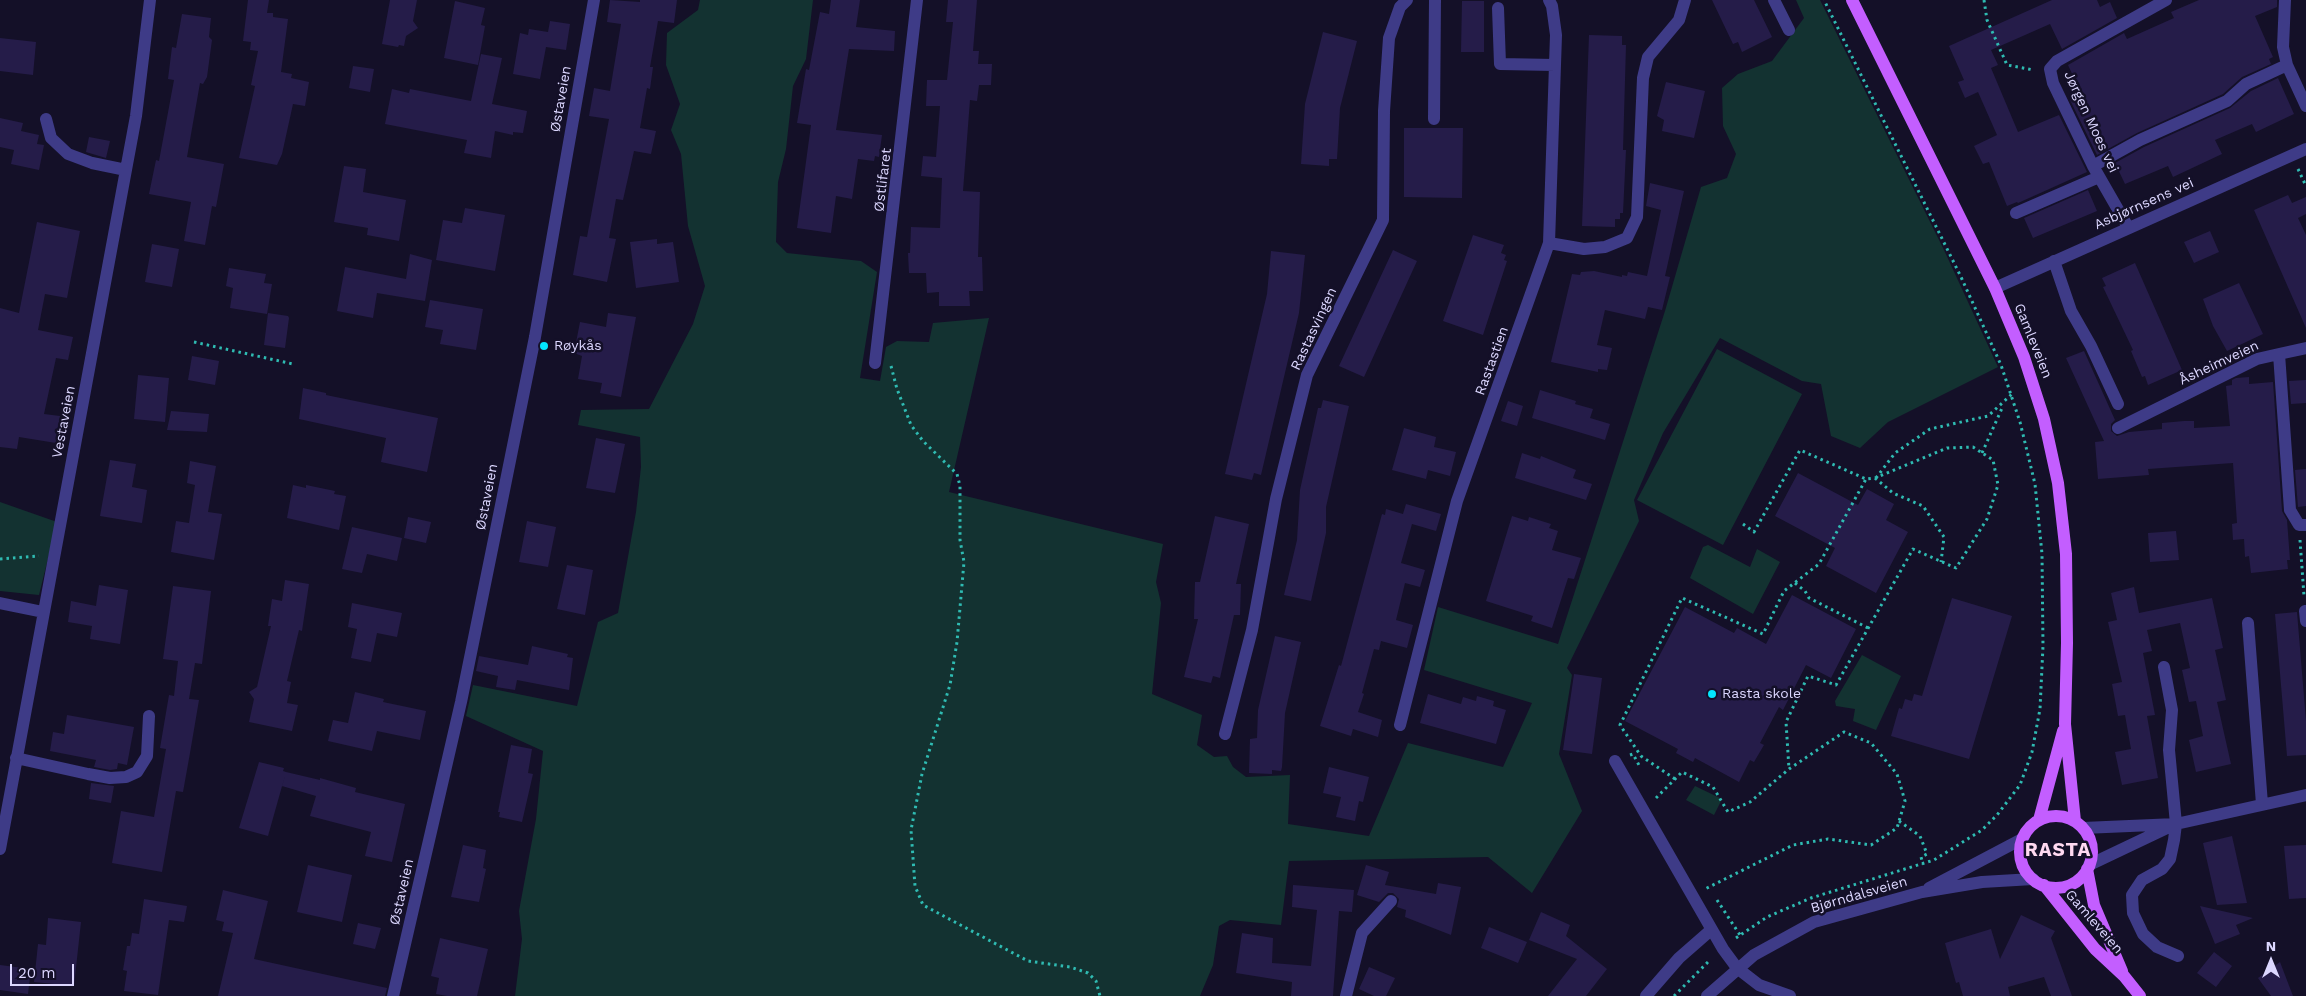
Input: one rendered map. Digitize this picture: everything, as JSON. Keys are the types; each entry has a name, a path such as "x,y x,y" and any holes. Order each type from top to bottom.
{"main road":[{"name":"Gamleveien","path":"1852,0 1995,288 2035,388 2051,447 2063,518 2067,584 2065,724 2079,825 2091,846 2088,867 2094,905 2124,976"},
{"name":"Gamleveien","path":"2065,724 2039,820 2032,825 2022,839 2021,861 2025,871 2038,882 2095,950 2124,976 2140,996"},
{"path":"2039,820 2057,816 2079,825"},
{"name":"Gamleveien","path":"2038,882 2064,887 2073,883 2088,867"}],"street":[{"name":"Vestaveien","path":"0,849 126,170 140,88 150,0"},
{"name":"Østaveien","path":"393,996 459,711 503,496 536,327 594,0"},
{"name":"Østlifaret","path":"875,363 917,0"},
{"name":"Rastasvingen","path":"1225,734 1252,630 1276,499 1307,375 1383,220 1384,111 1388,38 1400,7 1407,0"},
{"path":"1434,119 1435,0"},
{"name":"Rastastien","path":"1400,725 1457,501 1549,244 1556,34 1552,6 1549,0"},
{"path":"1549,244 1584,249 1605,247 1627,238 1637,217 1643,78 1648,57 1679,20 1685,0"},
{"path":"1774,0 1789,30"},
{"name":"Jørgen Moes vei","path":"2128,227 2093,166 2053,83 2050,69 2056,60 2166,0"},
{"path":"2285,0 2283,47 2287,65 2303,91 2306,106"},
{"path":"1498,8 1500,64 1555,65"},
{"path":"2093,166 2140,140 2228,101 2246,84 2287,65"},
{"path":"46,119 51,138 68,154 92,163 126,170"},
{"name":"Asbjørnsens vei","path":"1995,288 2306,149"},
{"path":"2016,213 2099,177"},
{"path":"2054,261 2071,311 2091,346 2118,404"},
{"path":"2279,354 2306,348"},
{"name":"Åsheimveien","path":"2118,428 2257,359 2279,354 2290,510 2302,525"},
{"path":"0,603 43,612"},
{"path":"2248,623 2262,804"},
{"path":"2164,667 2172,710 2168,750 2176,824 2170,859 2162,869 2142,880 2132,895 2133,913 2143,934 2157,947 2178,956"},
{"path":"16,758 110,778 126,777 137,772 147,756 149,716"},
{"path":"1615,761 1711,930 1737,968 1759,985 1790,996"},
{"path":"2079,825 2176,824 2306,795"},
{"path":"2088,867 2176,824"},
{"name":"Bjørndalsveien","path":"1922,892 2022,839"},
{"name":"Bjørndalsveien","path":"1706,996 1737,968 1770,945 1814,922 1922,892 1982,882 2038,882"},
{"path":"1346,996 1362,933 1391,901"},
{"path":"1646,996 1679,958 1711,930"}],"path":[{"path":"1824,0 1961,276 2012,394 2028,452 2039,520 2042,554 2043,646 2040,709 2032,752 2020,785 1997,815 1966,842"},
{"path":"1984,0 1987,20 2007,65 2029,71 2050,69"},
{"path":"879,334 887,349 897,389 911,425 923,441 957,474 960,486 960,540 964,562 957,642 950,685 922,774 911,830 914,886 923,905 1028,961 1070,967 1088,973 1096,981 1100,996"},
{"path":"194,342 293,364"},
{"path":"1982,453 2003,404 2002,401 2012,394"},
{"path":"1875,478 1895,453 1930,429 1988,416 2003,404"},
{"path":"1743,524 1754,532 1800,450 1866,479 1875,478 1947,448 1973,447 1993,460 1998,485 1987,519 1956,568 1913,550 1836,685 1808,676 1786,722 1789,769"},
{"path":"1875,478 1893,492 1923,506 1944,537 1941,562"},
{"path":"1675,779 1641,756 1620,725 1682,598 1763,634 1784,591 1819,564 1866,479"},
{"path":"2302,525 2305,616"},
{"path":"0,559 54,555"},
{"path":"1795,583 1805,591 1809,598 1868,628"},
{"path":"1656,798 1682,772 1713,787 1728,812 1750,802 1789,769 1844,732 1871,743 1897,774 1905,801 1897,828 1871,845 1828,839 1793,845 1691,895"},
{"path":"1899,821 1920,836 1927,854 1921,857 1923,864"}],"green space":[{"path":"700,0 813,0 806,59 793,86 786,149 778,182 776,242 787,253 861,261 877,272 860,378 880,381 886,347 897,341 929,342 933,323 989,318 949,492 1163,544 1156,582 1161,603 1152,694 1202,715 1197,745 1214,757 1227,756 1233,767 1246,777 1290,775 1288,824 1369,836 1408,743 1503,767 1532,703 1424,670 1438,607 1558,644 1665,311 1701,187 1727,178 1736,154 1723,126 1722,88 1738,74 1772,61 1804,18 1796,0 1820,0 1944,250 1998,367 1888,422 1860,448 1831,436 1821,384 1802,381 1720,338 1663,433 1634,500 1639,521 1567,668 1572,675 1559,754 1582,811 1532,893 1488,857 1289,861 1281,925 1230,920 1219,926 1213,965 1200,996 515,996 522,939 519,911 536,819 543,751 466,716 473,685 577,706 598,622 618,613 636,512 641,467 640,437 578,425 581,410 649,409 693,324 705,286 688,226 681,154 671,130 680,104 666,65 667,33 698,10"},
{"path":"1717,349 1802,394 1723,545 1637,500"},
{"path":"0,502 57,522 39,595 0,591"},
{"path":"1708,545 1750,567 1757,549 1780,562 1753,614 1690,578 1703,547"},
{"path":"1862,655 1901,676 1876,730 1853,721 1855,709 1836,706 1835,701"},
{"path":"1695,786 1722,799 1714,815 1686,800"}],"building":[{"path":"248,0 269,0 267,13 273,13 273,17 288,19 281,72 292,74 291,78 309,82 305,106 293,104 282,154 277,165 239,158 255,86 251,85 258,51 250,50 251,42 243,41"},
{"path":"390,0 417,0 413,21 418,28 406,36 404,46 399,45 398,47 382,44"},
{"path":"610,0 640,2 640,0 677,0 674,23 658,21 650,67 653,67 650,89 647,88 640,128 656,131 651,154 634,151 623,200 616,199 609,238 616,239 607,282 573,275 580,236 587,237 609,119 589,116 594,88 610,91 621,24 607,22"},
{"path":"831,0 860,0 856,27 895,31 894,51 849,49 836,130 882,135 879,157 875,156 874,161 858,159 852,199 836,196 831,233 797,228 811,125 797,123 806,69 809,70 820,12 829,14"},
{"path":"948,0 977,0 973,51 979,51 978,64 992,64 991,85 979,85 977,101 970,100 963,191 980,192 978,257 982,257 983,291 969,291 970,306 939,306 939,292 927,293 926,273 909,273 908,253 910,253 911,227 940,228 942,178 921,176 923,156 936,157 940,106 926,106 927,80 947,80 953,22 946,22"},
{"path":"1712,0 1754,0 1772,37 1742,52 1738,42 1733,44"},
{"path":"2052,0 2097,0 2100,7 2110,2 2117,18 2062,49 2050,24 1991,50 1998,65 1991,68 2018,132 2059,115 2087,172 2018,203 2007,206 1989,162 1983,164 1974,146 1997,135 1978,92 1965,98 1958,82 1964,80 1949,46"},
{"path":"2199,0 2277,0 2277,7 2255,16 2273,57 2269,59 2271,64 2242,77 2223,94 2137,133 2097,155 2070,100 2082,95 2068,65 2124,33 2127,39 2174,18 2171,12"},
{"path":"455,1 485,8 481,25 485,26 478,65 444,58"},
{"path":"1462,1 1484,1 1484,52 1461,52"},
{"path":"182,14 211,18 209,37 212,40 207,77 203,84 200,83 187,157 224,164 216,207 212,206 205,245 184,241 191,202 149,194 156,160 159,161 174,80 168,79 172,47 176,48"},
{"path":"550,21 570,24 566,50 546,47 540,79 513,74 520,33 528,35 529,29 548,32"},
{"path":"1323,32 1357,41 1340,108 1337,159 1329,159 1329,166 1301,164 1305,104"},
{"path":"1589,35 1622,36 1622,45 1626,45 1623,150 1626,150 1623,213 1620,213 1620,219 1615,219 1615,227 1582,226"},
{"path":"0,38 36,42 33,75 0,71"},
{"path":"481,54 502,58 492,104 527,111 523,133 513,132 513,135 495,131 491,158 464,153 467,140 385,124 392,89 409,93 410,89 471,101"},
{"path":"353,66 374,69 370,92 349,88"},
{"path":"2278,78 2294,114 2256,132 2252,124 2215,140 2222,154 2173,177 2168,166 2125,184 2115,163 2144,147 2230,108 2251,91"},
{"path":"1666,82 1705,91 1694,138 1662,131 1664,120 1657,116"},
{"path":"0,118 23,123 21,131 39,135 37,144 44,145 39,170 11,164 14,150 0,147"},
{"path":"1404,128 1463,128 1462,198 1404,197"},
{"path":"89,137 110,141 106,158 86,152"},
{"path":"344,166 366,169 363,192 406,200 399,241 367,235 368,228 334,222"},
{"path":"1650,183 1684,191 1665,276 1670,277 1662,310 1648,307 1645,319 1605,310 1597,345 1612,348 1607,370 1598,369 1598,372 1551,362 1572,274 1580,275 1581,272 1594,271 1622,277 1622,275 1627,276 1628,272 1647,276 1661,210 1646,206"},
{"path":"2088,190 2097,211 2033,238 2024,218"},
{"path":"2288,195 2292,203 2306,197 2306,214 2298,218 2306,235 2306,328 2254,210"},
{"path":"465,208 505,215 495,271 436,260 443,220 462,223"},
{"path":"37,222 80,231 67,298 45,294 38,330 73,337 68,360 56,358 44,414 60,416 56,443 19,437 17,449 0,447 0,308 19,313"},
{"path":"2210,231 2219,252 2194,263 2184,242"},
{"path":"1473,235 1504,245 1501,253 1506,255 1504,260 1507,261 1483,335 1443,321"},
{"path":"657,239 657,244 673,242 679,282 636,288 630,242"},
{"path":"152,244 179,249 172,287 145,282"},
{"path":"1393,250 1417,261 1364,377 1339,366"},
{"path":"1271,251 1305,255 1299,313 1261,475 1254,473 1252,480 1225,474 1267,294"},
{"path":"410,254 432,260 425,301 377,293 373,318 337,311 345,267 406,279"},
{"path":"2135,263 2182,370 2148,385 2145,376 2142,377 2131,351 2133,350 2103,287 2106,286 2102,278"},
{"path":"229,268 266,274 264,283 272,284 267,314 230,308 233,288 226,286"},
{"path":"2239,283 2263,334 2227,351 2213,326 2203,299"},
{"path":"430,300 483,309 476,350 440,344 443,330 425,327"},
{"path":"268,313 288,316 289,318 285,348 264,345"},
{"path":"608,313 636,317 621,397 600,393 602,383 578,379 582,356 574,353 580,322 606,327"},
{"path":"2084,351 2115,420 2111,424 2111,431 2117,436 2129,432 2162,429 2162,423 2184,421 2194,421 2194,428 2230,426 2226,386 2232,385 2232,380 2236,378 2249,377 2249,384 2273,382 2282,511 2287,520 2290,560 2287,560 2288,569 2251,573 2249,556 2245,557 2244,539 2233,540 2232,524 2237,523 2233,463 2148,469 2149,475 2098,479 2095,442 2104,441 2066,358"},
{"path":"192,356 219,361 215,385 188,380"},
{"path":"138,375 169,378 165,422 134,419"},
{"path":"2306,380 2306,403 2291,404 2289,381"},
{"path":"303,388 326,393 326,395 438,418 427,472 381,462 386,438 299,419"},
{"path":"1540,390 1576,401 1575,404 1593,409 1590,418 1610,424 1605,440 1532,418"},
{"path":"1323,400 1349,406 1326,507 1326,533 1311,601 1284,595 1297,540 1300,490 1318,408 1321,408"},
{"path":"1508,401 1523,406 1517,426 1501,421"},
{"path":"171,411 209,414 207,432 167,430"},
{"path":"1404,428 1436,437 1434,447 1456,452 1450,476 1428,470 1426,479 1392,470"},
{"path":"596,438 625,444 615,493 586,488"},
{"path":"1522,453 1540,459 1541,456 1576,470 1573,478 1592,484 1586,500 1515,478"},
{"path":"110,460 136,464 132,487 147,490 142,523 100,516"},
{"path":"190,461 216,466 208,512 222,514 214,560 171,552 176,521 189,523 195,485 187,483"},
{"path":"2306,469 2306,506 2298,507 2295,470"},
{"path":"1798,473 1858,505 1867,489 1894,504 1886,520 1908,532 1876,593 1826,566 1835,548 1775,516"},
{"path":"293,485 306,488 306,485 335,491 334,494 346,496 339,530 287,518"},
{"path":"1406,504 1441,514 1436,531 1412,524 1401,563 1425,570 1420,587 1405,583 1396,620 1413,625 1407,648 1381,641 1379,650 1374,649 1358,712 1382,720 1378,737 1353,729 1351,736 1320,726 1339,665 1341,666 1382,514 1385,515 1386,509 1403,514"},
{"path":"1215,516 1249,524 1236,584 1241,584 1240,615 1234,615 1220,678 1213,676 1211,683 1184,677 1198,619 1194,619 1195,582 1200,582"},
{"path":"1512,516 1528,521 1529,517 1551,524 1549,528 1558,531 1552,550 1581,558 1574,579 1568,578 1552,628 1531,621 1533,616 1486,601"},
{"path":"408,517 431,522 426,543 404,538"},
{"path":"527,521 556,527 548,567 519,562"},
{"path":"352,527 402,538 397,561 367,554 362,573 342,569"},
{"path":"2176,531 2179,560 2150,562 2148,533"},
{"path":"567,565 593,570 585,615 557,609"},
{"path":"285,580 309,584 302,631 299,630 287,681 291,682 287,703 298,705 292,731 249,722 254,699 249,692 257,687 271,626 268,626 272,599 282,601"},
{"path":"99,585 128,590 120,644 90,639 92,626 68,622 71,601 96,606"},
{"path":"173,586 211,591 202,664 195,663 189,699 199,700 190,753 183,792 176,791 162,872 112,863 121,811 154,817 166,749 160,748 169,695 174,696 178,661 163,659"},
{"path":"2134,587 2139,613 2212,598 2223,648 2215,650 2226,700 2217,702 2231,764 2196,772 2189,740 2203,736 2196,701 2189,702 2182,670 2190,668 2180,623 2147,630 2152,651 2143,653 2155,715 2147,716 2158,778 2122,785 2115,752 2131,749 2125,715 2118,716 2112,684 2122,682 2108,622 2117,620 2111,593"},
{"path":"1792,595 1856,629 1831,678 1806,665 1783,710 1779,707 1760,743 1764,745 1754,762 1750,760 1739,782 1695,758 1693,762 1676,753 1678,749 1625,721 1685,607 1734,633 1737,628 1766,644"},
{"path":"1952,598 2012,616 1969,759 1891,736 1899,708 1902,709 1905,699 1912,701 1914,694 1922,696"},
{"path":"352,603 402,613 397,637 377,633 371,662 351,658 357,629 348,627"},
{"path":"2297,612 2306,721 2306,755 2287,756 2275,614"},
{"path":"1275,636 1301,642 1285,713 1282,767 1281,771 1272,770 1272,774 1249,773 1250,739 1257,738 1258,710"},
{"path":"532,646 568,654 567,657 573,658 569,690 517,680 515,690 496,687 498,676 476,671 479,656 528,665"},
{"path":"1574,674 1602,678 1592,754 1563,750"},
{"path":"355,692 384,699 383,702 426,711 420,740 377,731 372,751 328,741 333,720 348,723"},
{"path":"1428,694 1461,704 1463,697 1476,701 1477,696 1494,701 1493,706 1506,710 1496,744 1420,723"},
{"path":"67,715 134,727 127,765 118,763 117,769 110,770 94,767 96,760 50,751 53,732 64,734"},
{"path":"511,745 532,749 528,773 533,774 522,822 499,817 500,812 498,812"},
{"path":"259,762 284,768 283,771 286,772 268,836 239,828"},
{"path":"1329,767 1369,777 1363,802 1359,801 1355,821 1336,817 1341,797 1323,793"},
{"path":"286,772 320,780 320,778 356,788 355,792 405,804 392,862 365,856 371,832 310,816 316,796 282,786"},
{"path":"91,783 114,786 111,803 89,799"},
{"path":"2232,836 2247,903 2217,905 2203,843"},
{"path":"463,845 486,850 483,868 486,869 479,902 451,897"},
{"path":"2306,845 2306,898 2289,899 2284,846"},
{"path":"308,865 352,875 342,922 297,912"},
{"path":"1366,865 1389,872 1385,885 1436,894 1438,883 1461,887 1451,935 1405,917 1406,910 1397,907 1399,899 1393,893 1388,893 1379,902 1357,895"},
{"path":"1293,885 1354,890 1352,912 1339,911 1333,996 1291,996 1292,982 1236,973 1242,933 1273,938 1272,963 1311,966 1317,910 1292,907"},
{"path":"223,890 268,901 254,959 387,988 385,996 218,996 233,933 222,931 224,922 216,920"},
{"path":"144,899 187,906 184,922 169,920 158,995 124,991 127,971 123,970 127,946 130,946 132,933 139,934"},
{"path":"2200,906 2253,918 2236,925 2240,934 2215,944"},
{"path":"1541,912 1570,925 1566,936 1607,969 1586,996 1548,996 1577,959 1529,940"},
{"path":"2021,915 2055,931 2051,938 2072,996 2051,996 2044,977 2008,987 2010,996 1963,996 1959,982 1956,983 1945,943 1991,929 2000,959"},
{"path":"48,918 81,922 74,986 34,982 38,944 46,945"},
{"path":"358,923 381,928 375,949 353,944"},
{"path":"1489,927 1527,942 1518,963 1481,948"},
{"path":"440,938 488,949 477,996 436,994 439,978 431,976"},
{"path":"2214,952 2232,966 2216,987 2197,973"},
{"path":"2280,962 2293,996 2271,996 2258,978"},
{"path":"0,965 31,969 28,994 0,990"},
{"path":"1369,967 1395,978 1386,996 1374,996 1359,989"}],"place":[{"name":"Røykås","path":"544,346"},
{"name":"Rasta skole","path":"1712,694"}],"district":[{"name":"RASTA","path":"2058,850"}]}
